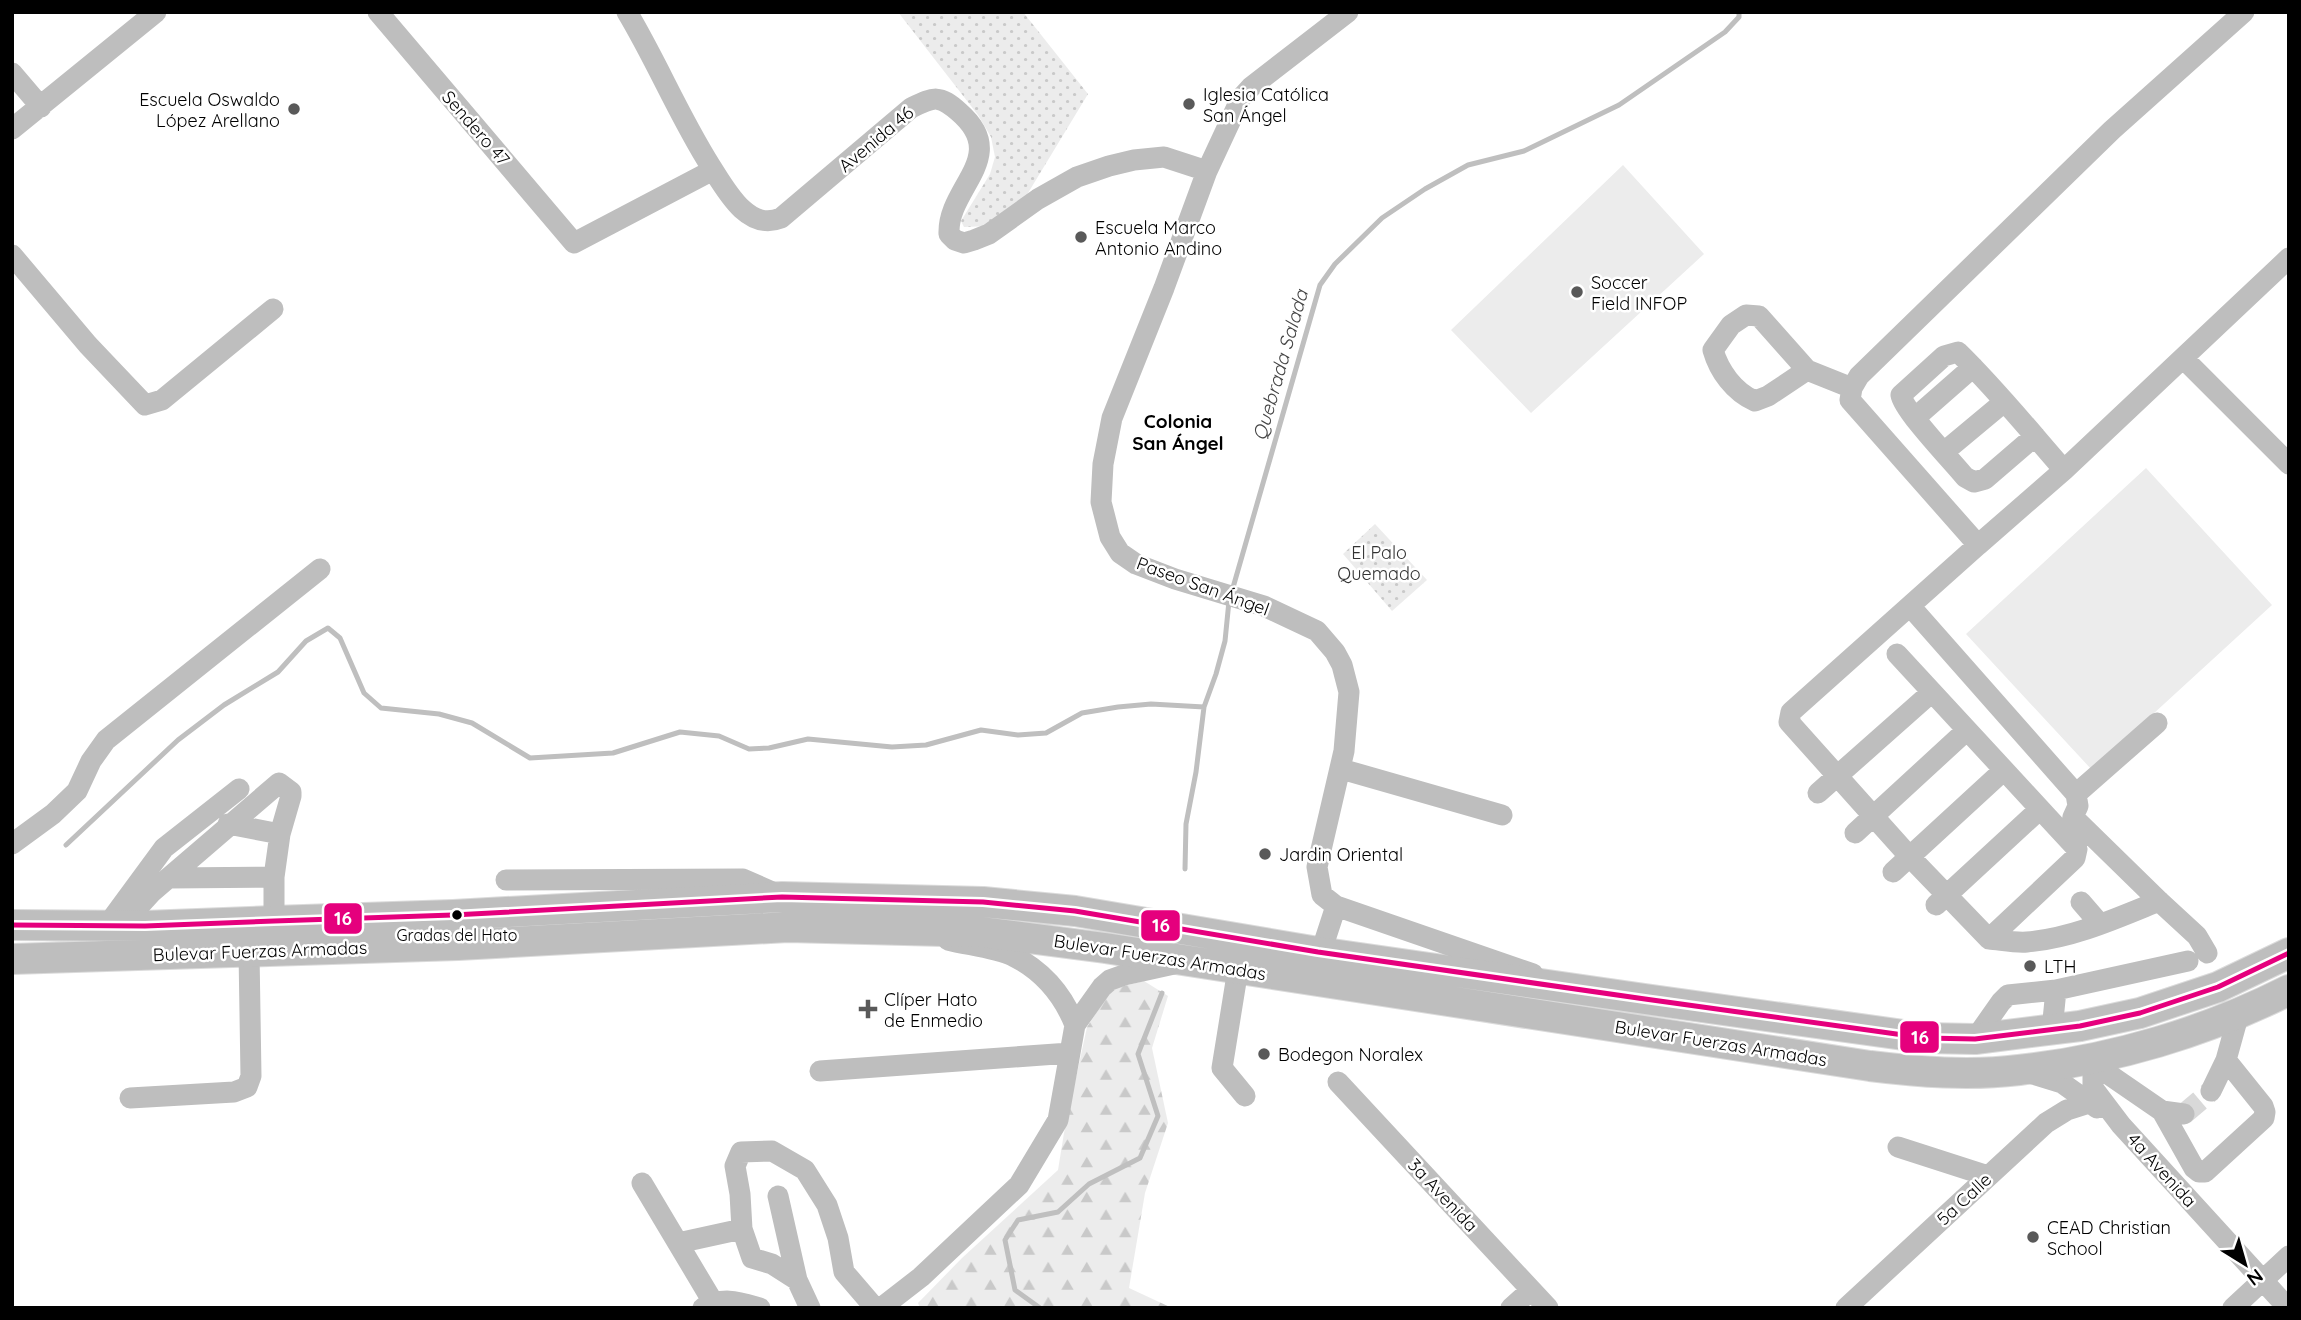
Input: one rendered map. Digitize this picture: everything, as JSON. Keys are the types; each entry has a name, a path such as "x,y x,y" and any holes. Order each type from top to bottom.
{"highway":[{"name":"Bulevar Fuerzas Armadas","path":"12,925 114,926 274,922 782,897 983,902 1075,911 1321,952 1925,1038 1975,1039 2080,1026 2171,1004 2230,982 2289,953"},
{"name":"Bulevar Fuerzas Armadas","path":"12,959 458,945 788,927 982,932 1105,948 1870,1066 1916,1072 1965,1073 2018,1070 2130,1049 2239,1013 2289,990"}],"street":[{"path":"12,129 156,12"},
{"name":"Sendero 47","path":"378,12 574,243 713,170"},
{"name":"Avenida 46","path":"627,12 649,49 690,133 713,170 742,209 758,220 769,223 781,218 911,108 929,99 945,100 969,120 980,142 978,163 949,222 950,234 964,243 989,234 1038,199 1077,177 1108,166 1164,157 1207,171"},
{"name":"Paseo San Ángel","path":"1336,906 1322,895 1317,867 1341,769 1349,692 1342,665 1335,652 1317,631 1264,606 1136,564 1120,552 1110,537 1101,502 1103,464 1112,418 1207,171 1241,98 1251,87 1348,12"},
{"path":"1978,545 1850,400 1852,388 1859,376 2112,130 2244,12"},
{"path":"12,73 41,107"},
{"path":"12,255 88,345 145,405 162,400 273,309"},
{"path":"2159,901 2100,924 2026,942 1989,940 1941,900 1909,856 1789,722 1791,712 2064,470 2289,258"},
{"path":"2183,358 2289,464"},
{"path":"2035,436 1985,479 1974,482 1965,477 1916,418 1973,367 2035,436 2064,470"},
{"path":"1807,370 1852,388"},
{"path":"1944,452 2004,402"},
{"path":"12,844 53,814 77,791 91,761 106,740 320,569"},
{"path":"1910,606 2076,794 2077,806 2073,817 2197,936 2198,957 2056,990 2008,995 1975,1039"},
{"path":"1897,654 2077,849 2075,858 1989,940"},
{"path":"1818,793 1932,692"},
{"path":"2076,794 2157,723"},
{"path":"1855,833 1967,730"},
{"path":"1341,769 1502,815"},
{"path":"1893,872 2004,770"},
{"path":"114,926 228,824 279,783 291,792 274,877 274,922"},
{"path":"114,926 164,848 239,789"},
{"path":"1941,900 2040,809"},
{"path":"228,824 281,834"},
{"path":"169,878 274,877"},
{"path":"506,880 743,880 782,897"},
{"path":"2081,902 2100,924"},
{"path":"1321,952 1336,906 1576,989"},
{"path":"902,929 1012,955 1040,973 1057,990 1075,1025"},
{"path":"130,1098 234,1092 247,1087 251,1076 249,952"},
{"path":"881,1308 921,1277 1019,1185 1058,1120 1075,1025 1095,996 1110,980 1185,961"},
{"path":"1238,969 1222,1068 1245,1096"},
{"path":"2052,1030 2056,990"},
{"path":"2211,1091 2226,1060 2239,1013"},
{"path":"2130,1049 2098,1067 2162,1111 2194,1168 2199,1172 2205,1172 2264,1118 2263,1106 2226,1060"},
{"path":"820,1071 1070,1053"},
{"name":"4a Avenida","path":"2098,1067 2093,1077 2093,1088 2121,1125 2288,1308"},
{"name":"4a Avenida","path":"2018,1070 2062,1083 2121,1125"},
{"name":"3a Avenida","path":"1338,1082 1548,1308"},
{"name":"5a Calle","path":"1846,1308 2046,1123 2067,1110 2090,1103"},
{"path":"2162,1111 2184,1114"},
{"path":"2156,1163 2180,1143"},
{"path":"1899,1147 1988,1176"},
{"path":"797,1280 772,1264 751,1258 742,1229 740,1194 734,1166 741,1152 772,1151 805,1170 828,1205 844,1272 875,1308"},
{"path":"642,1183 678,1243 708,1305 734,1300 760,1308"},
{"path":"778,1196 797,1280 810,1308"},
{"path":"678,1243 742,1229"},
{"path":"2233,1308 2289,1256"},
{"path":"1511,1308 1531,1290"}],"green space":[{"path":"898,12 1023,12 1088,94 1025,198 989,226 964,227 961,221 990,174 995,157 991,137 978,115"},
{"name":"Soccer Field INFOP","path":"1623,165 1704,254 1531,413 1451,330"},
{"path":"2146,468 2272,605 2092,770 1966,634"},
{"name":"El Palo Quemado","path":"1375,524 1427,580 1392,611 1343,554"},
{"path":"1144,981 1168,996 1152,1048 1168,1123 1145,1193 1129,1288 1172,1308 920,1308 918,1303 962,1258 1058,1170 1087,1027 1112,989"}],"waterway":[{"name":"Quebrada Salada","path":"1232,591 1320,285 1335,264 1382,218 1425,189 1468,165 1524,151 1619,105 1725,32 1739,17 1739,12"},
{"name":"Quebrada Salada","path":"1185,869 1186,824 1204,707 1225,641 1229,601"},
{"path":"66,845 178,740 224,705 278,672 306,641 328,628 340,638 364,693 381,708 439,714 472,723 530,758 613,753 680,732 719,736 749,749 769,748 808,739 892,747 926,745 981,730 1018,735 1046,733 1082,713 1118,707 1151,704 1204,707"},
{"name":"Quebrada Salada","path":"1040,1308 1015,1290 1005,1240 1018,1220 1058,1212 1089,1184 1140,1158 1158,1116 1138,1054 1162,993"}],"tunnel":[{"path":"2184,1114 2211,1091"}],"transit line":[{"name":"16","path":"12,925 145,926 453,915 782,897 983,902 1075,911 1318,952 1925,1038 1975,1039 2080,1026 2140,1013 2218,987 2289,953"}],"place":[{"name":"Iglesia Católica San Ángel","path":"1189,104"},
{"name":"Escuela Oswaldo López Arellano","path":"294,109"},
{"name":"Escuela Marco Antonio Andino","path":"1081,237"},
{"name":"Soccer Field INFOP","path":"1577,292"},
{"name":"Jardin Oriental","path":"1265,854"},
{"name":"Gradas del Hato","path":"457,915"},
{"name":"LTH","path":"2030,966"},
{"name":"Clíper Hato de Enmedio","path":"868,1009"},
{"name":"Bodegon Noralex","path":"1264,1054"},
{"name":"CEAD Christian School","path":"2033,1237"}],"district":[{"name":"Colonia San Ángel","path":"1178,432"}]}
